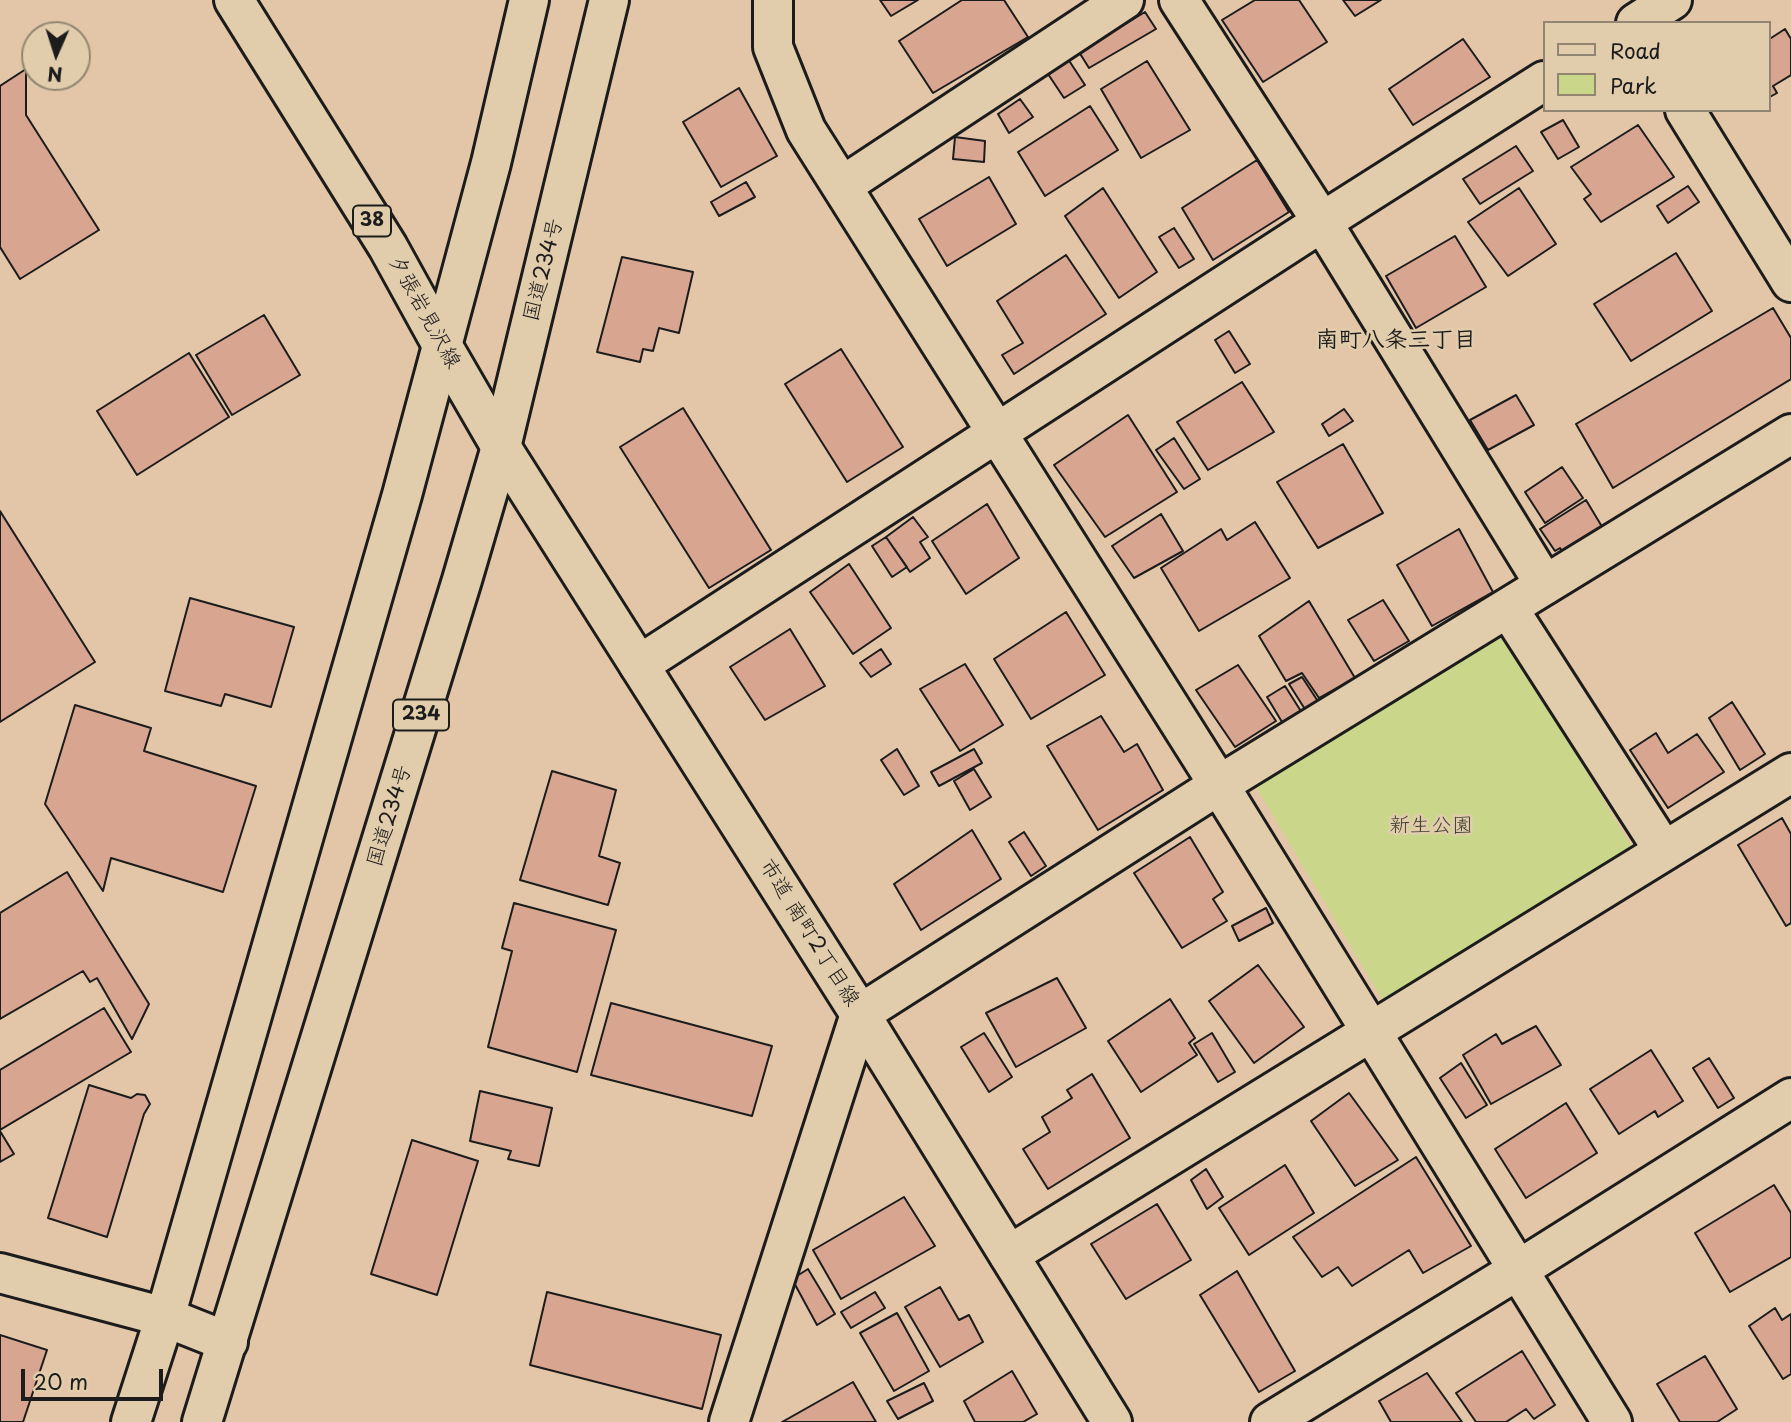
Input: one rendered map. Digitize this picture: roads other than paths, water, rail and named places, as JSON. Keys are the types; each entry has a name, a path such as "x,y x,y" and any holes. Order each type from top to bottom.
{"main road":[{"name":"夕張岩見沢線","path":"234,0 388,247 501,447"},
{"path":"131,1422 164,1317 402,495 491,163 529,0"},
{"name":"国道234号","path":"202,1422 501,447 609,0"},
{"path":"773,0 773,47 806,130 1219,785 1612,1422"},
{"path":"842,186 1124,0"},
{"path":"1179,0 1322,222 1545,585"},
{"path":"1616,0 1630,21"},
{"path":"1639,21 1672,0"},
{"path":"639,665 1542,82"},
{"path":"1686,112 1791,282"},
{"path":"729,1422 860,1014 1219,785 1791,434"},
{"name":"市道 南町2丁目線","path":"501,447 860,1014 1112,1422"},
{"path":"1508,608 1664,851"},
{"path":"1009,1255 1791,773"},
{"path":"1270,1422 1791,1098"},
{"path":"0,1273 164,1317 228,1342"}],"district":[{"name":"南町八条三丁目","path":"1396,341"}],"park label":[{"name":"新生公園","path":"1431,826"}]}
